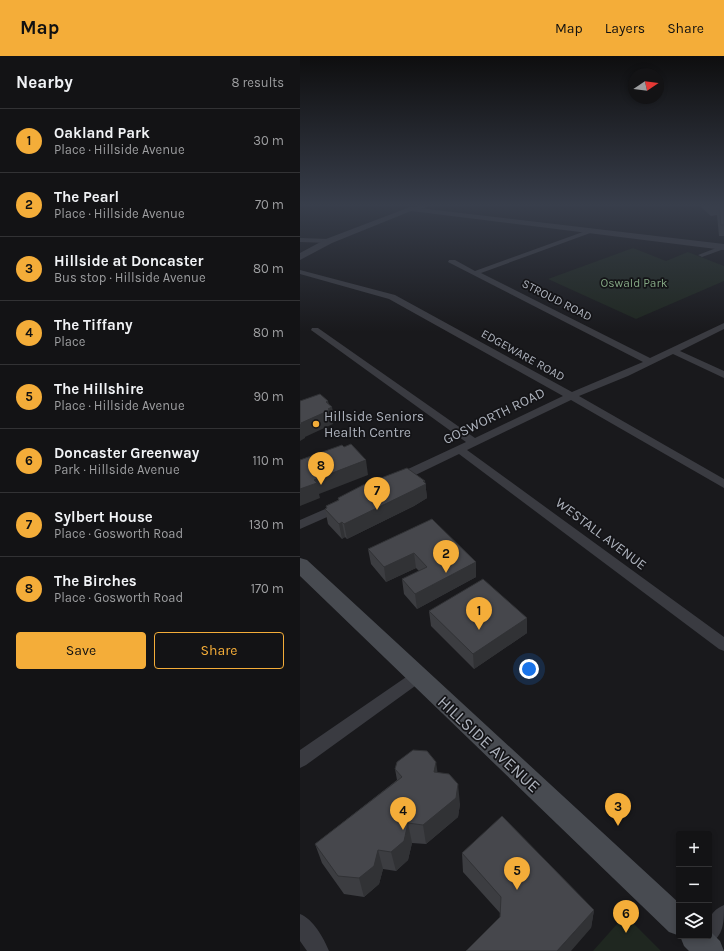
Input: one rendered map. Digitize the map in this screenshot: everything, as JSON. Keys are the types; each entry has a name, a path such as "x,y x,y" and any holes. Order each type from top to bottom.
{"main road":[{"name":"HILLSIDE AVENUE","path":"300,565 417,677 676,919"}],"street":[{"path":"300,257 317,248"},
{"path":"475,273 546,248"},
{"path":"702,255 722,248"},
{"name":"STROUD ROAD","path":"452,262 651,362"},
{"name":"EDGEWARE ROAD","path":"300,272 392,297 571,396 724,484"},
{"name":"GOSWORTH ROAD","path":"388,483 571,396 626,374 724,326"},
{"path":"315,330 474,442"},
{"path":"673,351 724,375"},
{"name":"WESTALL AVENUE","path":"459,449 724,645"},
{"path":"300,525 348,502"},
{"path":"300,760 417,677"},
{"path":"704,940 724,916"},
{"path":"300,924 319,951"}],"green space":[{"name":"Oswald Park","path":"633,248 666,261 688,252 724,266 724,281 636,319 548,279"},
{"path":"625,915 661,951 593,951"}],"building":[{"path":"320,394 332,407 328,409 330,410 301,423 302,424 300,425 300,401"},
{"path":"351,444 366,460 314,480 317,483 300,489 300,460 342,445 344,447"},
{"path":"407,468 425,481 423,481 426,484 344,524 342,522 339,524 325,509 327,508 326,506 339,500 338,498 363,485"},
{"path":"432,519 476,562 415,594 402,579 427,567 414,553 384,567 368,549"},
{"path":"483,579 527,618 473,654 429,611"},
{"path":"413,750 427,751 436,762 434,772 449,774 458,784 456,798 423,825 408,823 404,841 391,852 378,850 374,866 359,878 338,876 315,844 402,777 395,769 397,762"},
{"path":"502,816 594,910 557,951 466,951 500,917 501,897 462,853"}],"place":[{"name":"Hillside Seniors Health Centre","path":"316,424"},
{"name":"The Birches","path":"321,485"},
{"name":"Sylbert House","path":"377,510"},
{"name":"The Pearl","path":"446,573"},
{"name":"Oakland Park","path":"479,630"},
{"name":"Hillside at Doncaster","path":"618,826"},
{"name":"The Tiffany","path":"403,830"},
{"name":"The Hillshire","path":"517,890"},
{"name":"Doncaster Greenway","path":"626,933"}]}
